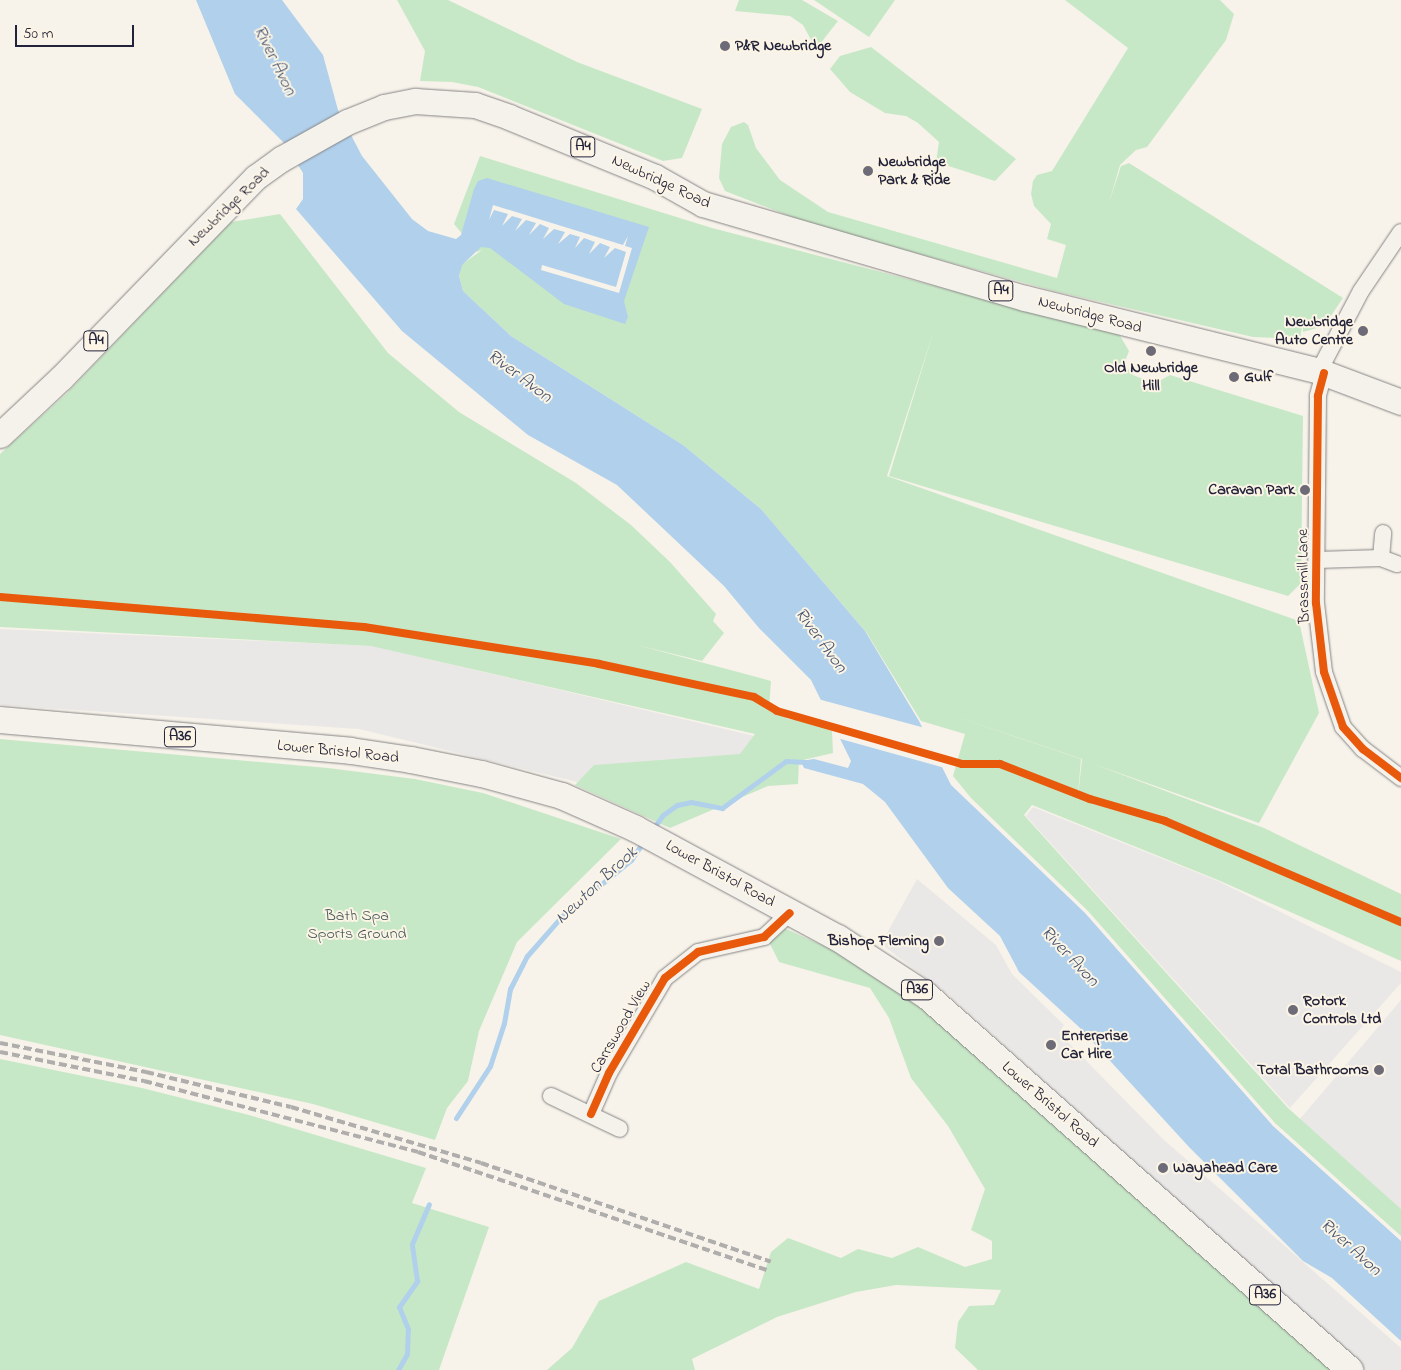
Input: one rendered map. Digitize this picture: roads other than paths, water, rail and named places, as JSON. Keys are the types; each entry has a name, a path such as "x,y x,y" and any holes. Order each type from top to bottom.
{"highway":[{"name":"Lower Bristol Road","path":"0,720 351,751 411,760 482,774 562,796 636,829 673,847 838,938 927,996 1350,1370"}],"main road":[{"name":"Newbridge Road","path":"0,435 61,378 256,177 281,158 347,122 384,107 415,101 475,105 655,177 703,204 1024,298 1322,372 1401,402"}],"street":[{"path":"1322,372 1361,291 1401,232"},
{"name":"Brassmill Lane","path":"1322,372 1318,396 1317,560 1320,649 1336,714 1354,741 1401,778"},
{"path":"1381,558 1383,533"},
{"path":"1317,560 1381,558 1397,564"},
{"name":"Carrswood View","path":"590,1114 609,1073 665,978 698,952 764,937 790,912"},
{"path":"551,1096 620,1129"}],"water":[{"name":"River Avon","path":"196,0 282,0 323,55 338,110 362,156 412,219 428,231 456,239 461,235 474,189 478,181 487,178 649,227 624,301 628,317 625,324 564,304 490,248 481,247 462,265 459,276 463,291 511,336 683,445 761,509 865,631 919,721 951,785 1085,913 1273,1126 1401,1241 1401,1341 1332,1278 1303,1261 1189,1147 1079,1027 1019,972 1000,936 948,888 885,802 863,784 804,768 801,761 814,759 848,768 851,761 811,680 759,628 724,586 617,485 528,435 402,331 296,209 303,199 303,173 284,143 235,94"}],"waterway":[{"name":"Newton Brook","path":"652,830 663,815 677,805 691,802 722,808 786,761 806,762"},
{"name":"Newton Brook","path":"456,1118 490,1066 504,1023 510,989 527,956 562,916 631,860 644,841"},
{"path":"398,1370 407,1354 408,1329 399,1307 417,1281 412,1244 429,1204"}],"railway":[{"path":"0,1043 146,1072 291,1107 481,1163 771,1262"},
{"path":"0,1052 144,1081 418,1152 767,1270"}],"place":[{"name":"P&R Newbridge","path":"725,46"},
{"name":"Newbridge Park & Ride","path":"868,171"},
{"name":"Newbridge Auto Centre","path":"1363,331"},
{"name":"Old Newbridge Hill","path":"1151,351"},
{"name":"Gulf","path":"1234,377"},
{"name":"Caravan Park","path":"1305,490"},
{"name":"Bishop Fleming","path":"939,941"},
{"name":"Rotork Controls Ltd","path":"1293,1010"},
{"name":"Enterprise Car Hire","path":"1051,1045"},
{"name":"Total Bathrooms","path":"1379,1070"},
{"name":"Wayahead Care","path":"1163,1168"}],"park label":[{"name":"Bath Spa Sports Ground","path":"357,925"}]}
